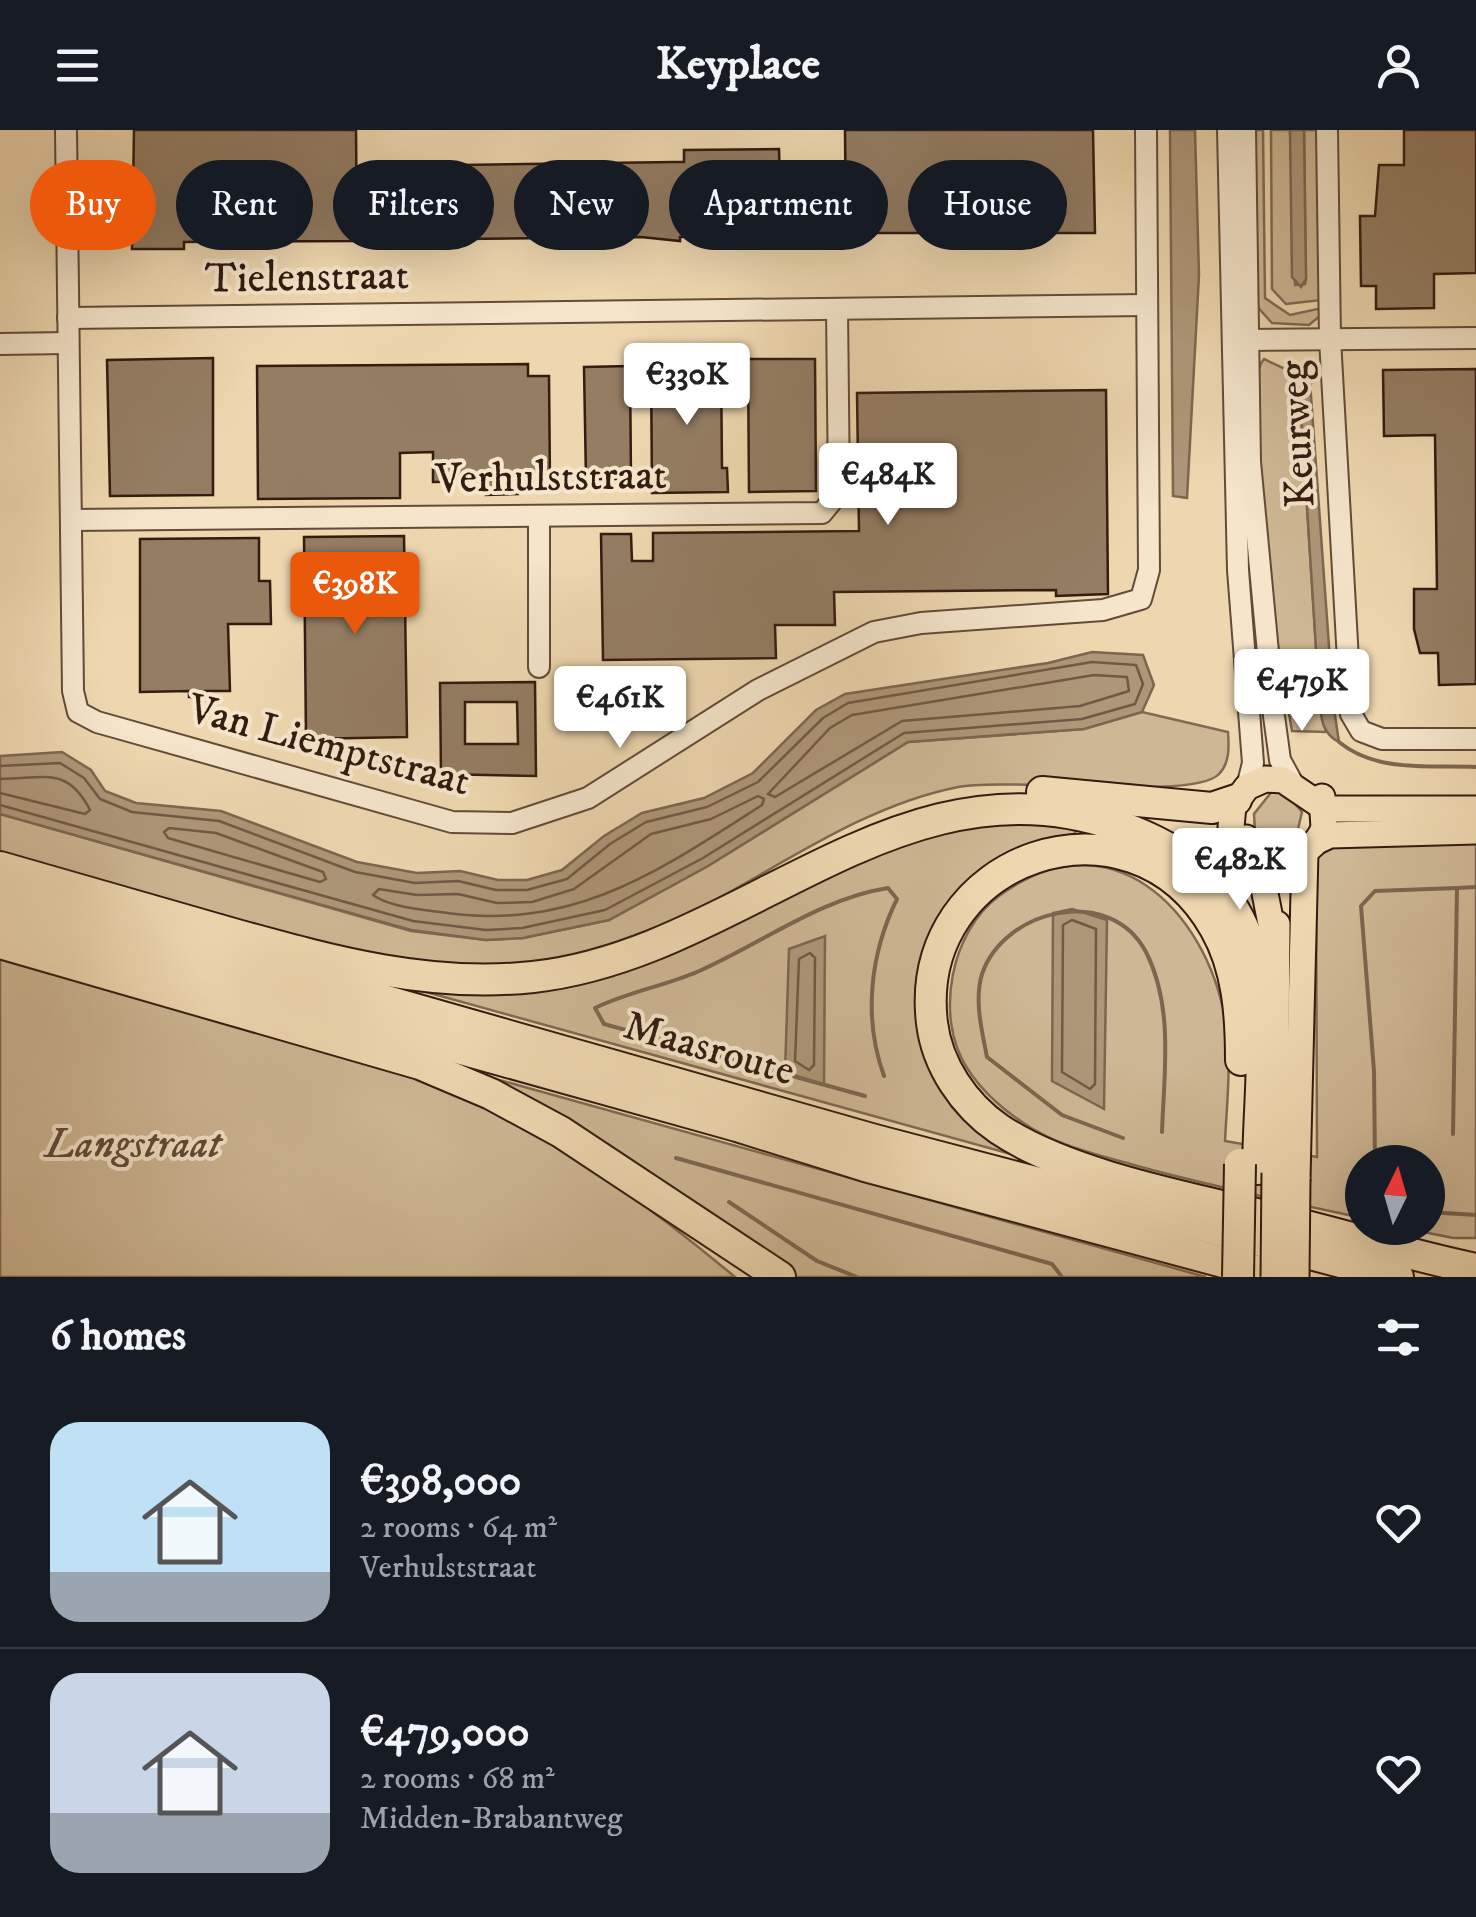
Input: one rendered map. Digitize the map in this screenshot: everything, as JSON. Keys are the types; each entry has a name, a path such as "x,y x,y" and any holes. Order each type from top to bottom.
{"highway":[{"path":"785,880 826,851 877,824 960,797 1050,792 1212,808 1248,789"},
{"path":"0,867 356,968 464,979 556,974 620,959 698,928 785,880 895,830 990,810 1039,810 1094,819 1148,838 1191,860 1230,900 1255,957 1268,1171 1257,1277"},
{"path":"1238,1277 1268,1171 1242,1079 1236,984 1222,942 1185,888 1149,864 1092,849 1063,850 1026,859 980,888 944,936 930,988 936,1044 951,1078 996,1127 1065,1161 1340,1234 1476,1269"},
{"name":"Maasroute","path":"0,890 875,1140 1398,1277"},
{"name":"Maasroute","path":"0,920 737,1126 884,1172 1277,1277"},
{"path":"0,942 420,1064 491,1094 562,1132 780,1277"},
{"path":"669,1203 757,1277"},
{"path":"1340,1234 1476,1252"}],"main road":[{"path":"1287,937 1260,859 1233,838 1230,815 1248,789 1310,791 1410,806 1476,808"},
{"path":"1277,1277 1268,1171 1287,937 1305,850 1310,791"},
{"path":"1260,859 1305,850 1330,835 1476,831"},
{"path":"1268,1171 1296,1277"}],"street":[{"path":"66,130 70,520"},
{"path":"1146,130 1147,305"},
{"path":"1228,130 1250,462 1275,698 1310,791"},
{"path":"1245,130 1238,570 1250,700 1248,789"},
{"name":"Keurweg","path":"1327,130 1330,340 1351,714 1361,731 1382,739 1476,740"},
{"name":"Tielenstraat","path":"68,318 1147,305"},
{"name":"Van Liemptstraat","path":"70,520 72,691 78,712 97,722 419,814 452,822 512,823 588,798 758,690 843,644 921,623 1126,606 1141,599 1150,570 1147,305"},
{"name":"Verhulststraat","path":"70,520 822,513 839,492 837,309"},
{"path":"1240,340 1476,338"},
{"path":"0,344 68,343"},
{"path":"539,516 539,667"}],"green space":[{"path":"1250,130 1263,130 1265,298 1290,315 1322,308 1321,315 1309,325 1272,323 1254,303"},
{"path":"1271,130 1290,130 1295,285 1305,284 1306,279 1304,130 1320,130 1322,300 1286,304 1272,289"},
{"path":"1264,359 1285,369 1303,369 1315,381 1300,388 1300,397 1319,695 1326,732 1292,731 1257,477 1256,383"},
{"path":"1142,712 1228,732 1223,770 1203,782 1175,786 958,787 900,804 844,828 682,918 627,943 569,960 507,966 378,955 250,928 0,855 0,814 411,931 486,940 523,938 609,920 708,866 908,742 1084,729"},
{"path":"1273,790 1284,791 1302,812 1298,829 1282,846 1270,844 1255,831 1254,814"},
{"path":"946,823 1075,825 1075,837 1020,852 995,864 953,898 927,945 921,975 923,1044 1054,1166 426,992 524,993 593,979 850,859"},
{"path":"1476,841 1476,1238 1445,1236 1445,1145 1345,1145 1345,1214 1196,1181 1058,1142 1005,1110 967,1068 951,1025 950,1000 959,952 982,911 999,896 1040,873 1078,865 1114,870 1146,886 1174,910 1197,942 1214,979 1228,1049 1225,1141 1317,1157 1316,858 1329,845"},
{"name":"Langstraat","path":"0,945 312,1039 456,1092 541,1137 623,1190 735,1277 0,1277"},
{"path":"474,1075 1206,1277 793,1277 581,1129"}],"water":[{"path":"1170,130 1195,130 1199,275 1187,498 1173,496"},
{"path":"1290,130 1304,130 1306,279 1301,287 1292,277"},
{"path":"1310,382 1339,742 1325,728 1319,695 1300,397 1302,384"},
{"path":"1092,652 1143,655 1154,685 1142,712 1084,729 908,742 708,866 609,920 523,938 486,940 411,930 0,814 0,756 62,752 91,770 105,791 136,803 221,811 357,862 417,873 460,871 498,880 527,880 562,870 604,836 642,813 704,798 753,773 816,710 845,694 1048,663"},
{"path":"1072,909 1107,920 1104,1109 1052,1081 1053,913"},
{"path":"825,936 824,1085 785,1072 789,949"}],"building":[{"path":"134,130 356,130 356,160 333,160 333,241 313,241 313,160 176,160 176,249 156,249 156,160 133,160"},
{"path":"845,130 1093,130 1095,233 1067,233 1067,160 908,160 908,233 888,233 888,160 845,160"},
{"path":"1404,130 1476,130 1476,273 1434,274 1434,308 1376,309 1376,286 1361,286 1360,216 1375,216 1379,165 1404,165"},
{"path":"779,149 779,160 684,160 684,150"},
{"path":"649,162 669,162 669,240 649,238"},
{"path":"514,164 514,238 494,239 494,165"},
{"path":"213,358 213,495 110,496 107,360"},
{"path":"748,359 815,359 816,491 749,492"},
{"path":"721,361 722,468 727,468 728,492 652,493 651,362"},
{"path":"528,364 528,376 549,376 550,484 518,484 518,494 486,495 486,481 433,482 433,452 400,453 400,498 258,499 257,366"},
{"path":"630,366 631,479 586,479 584,367"},
{"path":"1476,369 1476,684 1439,685 1438,653 1420,653 1414,629 1414,589 1437,589 1435,435 1384,436 1383,370"},
{"path":"1106,390 1108,594 1056,596 1056,590 834,592 835,625 775,625 776,658 603,660 601,534 631,534 632,561 653,561 653,533 859,531 857,393"},
{"path":"404,536 407,737 306,739 304,537"},
{"path":"259,538 259,581 270,581 271,624 228,624 230,691 205,691 205,697 189,697 189,691 140,692 140,539"},
{"path":"535,682 536,776 441,774 440,683","holes":["465,702 517,702 518,744 465,744"]}],"waterway":[{"path":"1339,742 1354,752 1387,763 1476,767"},
{"path":"1457,888 1476,887"},
{"path":"865,1096 604,1024 595,1008 697,972 839,902 888,888 897,899 881,942 872,986 873,1032 884,1076"},
{"path":"1375,1145 1374,1071 1361,906 1375,891 1457,888 1453,1134"},
{"path":"1123,1138 1062,1115 987,1057 979,1005 982,974 994,952 1012,934 1034,921 1059,913 1084,912 1108,918 1130,931 1146,952 1155,973 1164,1018 1162,1132"},
{"path":"676,1158 1052,1264 1062,1277"},
{"path":"729,1202 817,1261 857,1277"},
{"path":"1445,1213 1476,1215"}]}
